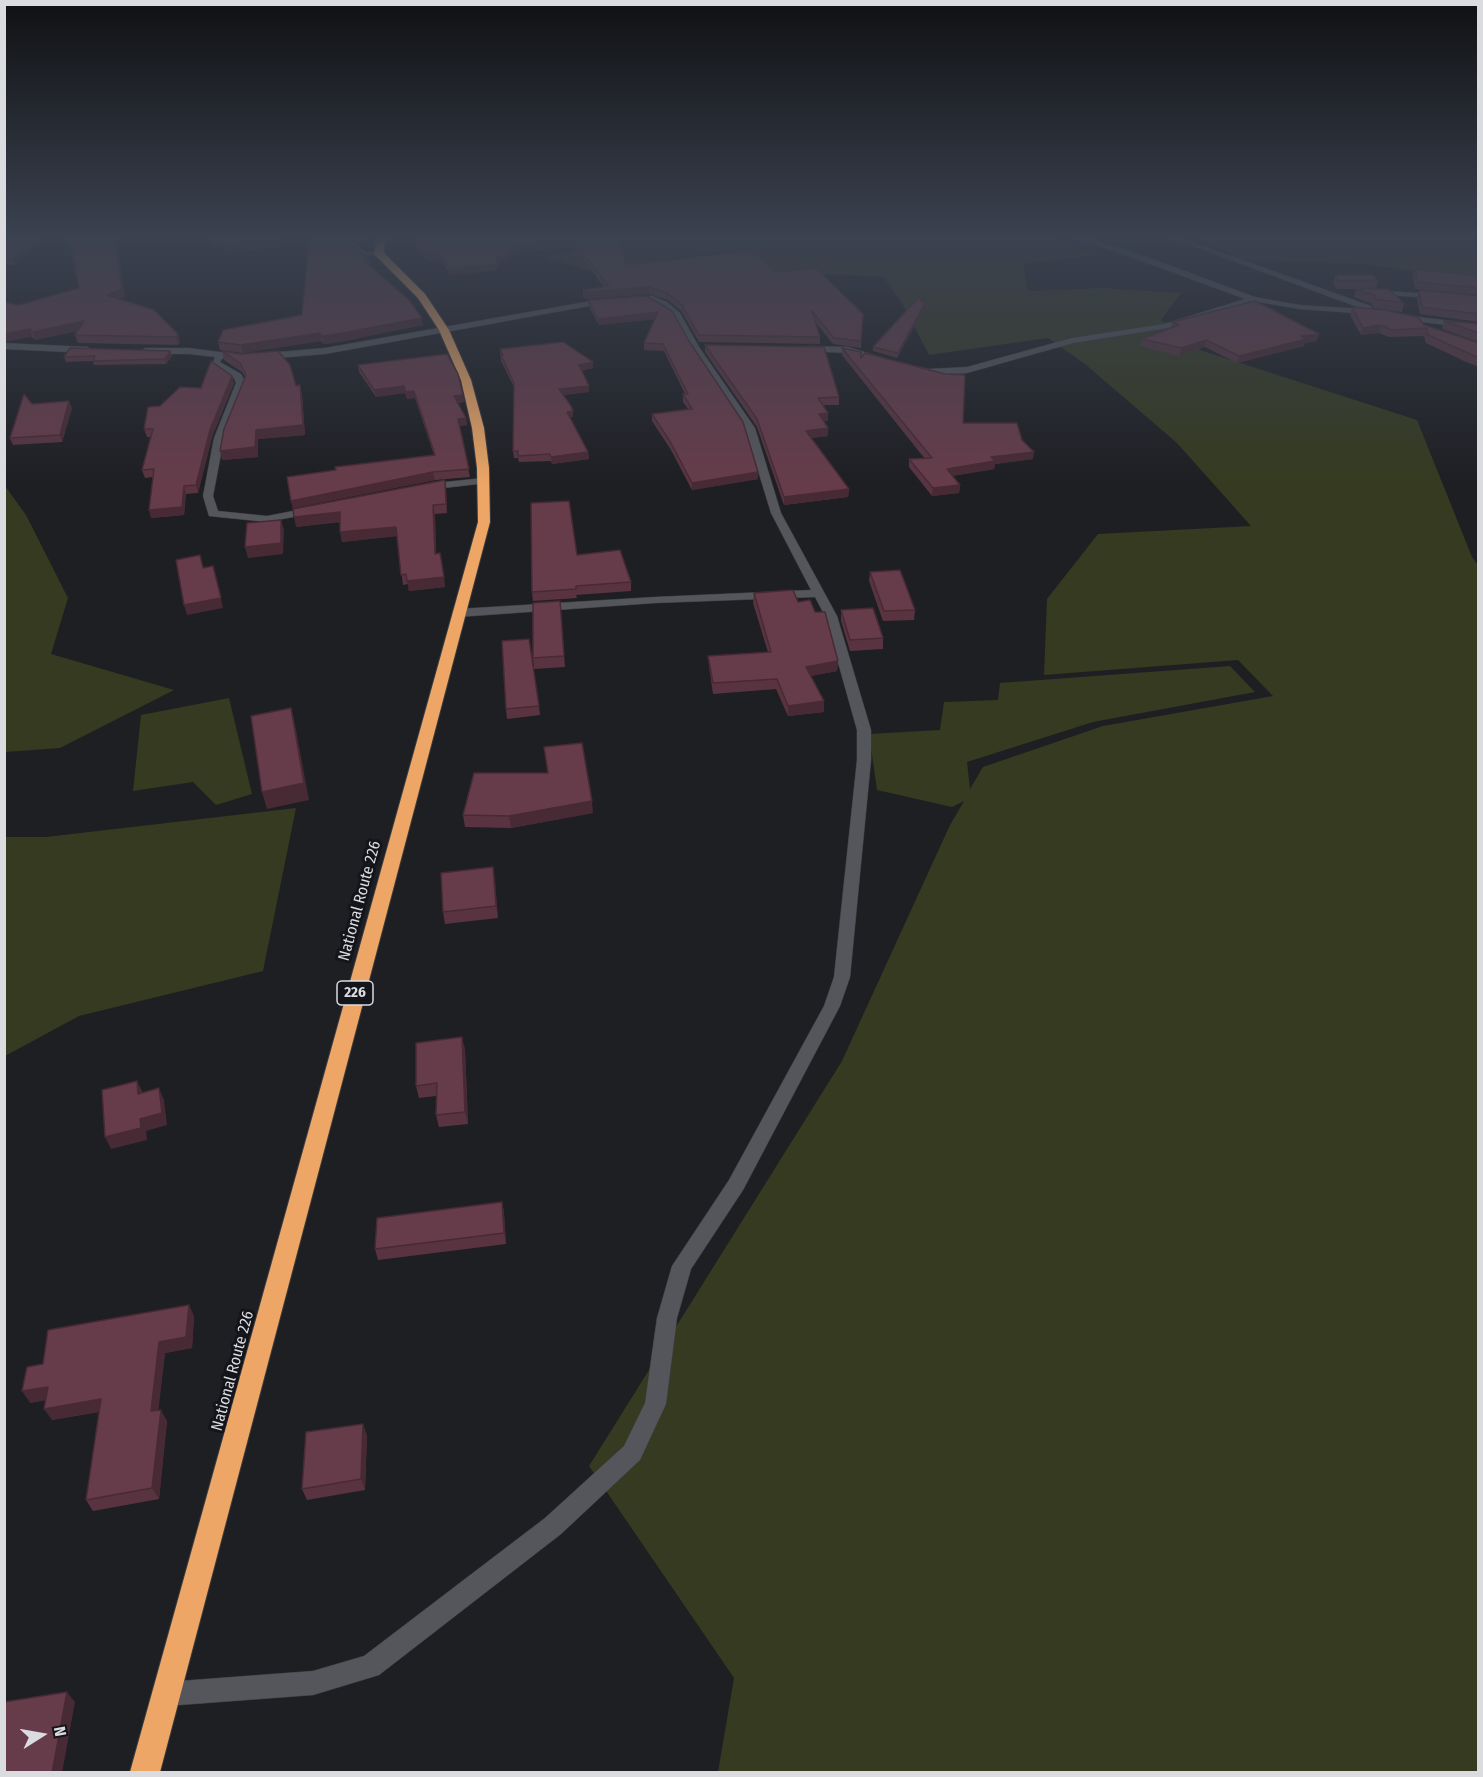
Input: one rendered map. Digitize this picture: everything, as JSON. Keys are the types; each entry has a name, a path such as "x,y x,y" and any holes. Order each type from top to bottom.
{"highway":[{"name":"National Route 226","path":"145,1773 484,522 478,428 466,380 437,319"}],"street":[{"path":"135,351 189,351 219,357 243,358 325,351 502,319"},
{"path":"166,1694 313,1683 370,1666 553,1527 632,1453 655,1404 667,1318 682,1266 736,1185 832,1006 842,977 864,760 864,730 831,616 816,592 776,513 750,428 695,347 679,319"},
{"path":"798,348 848,350 929,372 954,372 1072,341 1165,326 1188,319"},
{"path":"1400,319 1436,332"},
{"path":"1415,319 1479,327"},
{"path":"4,346 103,350"},
{"path":"695,347 706,348"},
{"path":"219,357 215,363 238,376 240,383 219,438 208,496 213,514 267,519 324,508"},
{"path":"413,490 483,481"},
{"path":"458,613 816,592"}],"green space":[{"path":"910,319 1162,319 1200,350 1417,420 1472,557 1478,565 1478,1772 718,1772 734,1678 589,1466 842,1061 950,825 964,801 952,807 877,790 869,734 940,730 944,702 998,700 1000,683 1230,666 1255,692 1093,722 967,762 970,789 983,767 1103,726 1273,696 1238,660 1044,675 1047,599 1098,534 1251,526 1177,443 1085,364 1048,338 929,355"},
{"path":"5,486 26,515 68,598 51,654 174,690 60,748 5,752"},
{"path":"229,698 252,794 216,805 193,782 133,791 141,715"},
{"path":"296,808 263,971 79,1016 5,1056 5,837 46,837"}],"building":[{"path":"4,319 163,319 178,334 176,337 75,335 84,321 33,332 30,329 4,334"},
{"path":"281,319 417,319 337,334 322,336 320,333 241,345 218,342 223,330"},
{"path":"655,319 676,319 743,422 758,472 692,483 671,443 652,414 692,409 683,394 688,394 663,344 644,343"},
{"path":"690,319 814,319 820,337 699,335"},
{"path":"818,319 863,319 861,341 834,338"},
{"path":"899,319 916,319 898,353 873,347"},
{"path":"1184,319 1290,319 1319,334 1301,336 1306,339 1239,356 1206,340 1181,348 1142,339 1179,325 1172,322"},
{"path":"1358,319 1419,319 1424,325 1479,343 1479,358 1428,335 1427,328 1391,330 1381,325 1363,328"},
{"path":"1444,321 1479,324 1479,333"},
{"path":"563,342 593,362 579,365 589,386 559,389 571,406 573,411 567,412 588,452 551,457 550,454 518,456 518,451 513,451 514,383 500,349"},
{"path":"705,345 824,347 839,397 818,398 828,413 819,414 828,428 806,431 849,489 784,497 757,419"},
{"path":"70,348 170,351 165,359 93,361 95,356 64,357"},
{"path":"842,348 861,352 861,358 865,353 945,374 965,375 963,423 1017,423 1022,440 1034,452 991,457 995,461 947,469 960,485 933,488 909,459 932,458"},
{"path":"222,351 241,354 278,351 290,365 296,386 300,385 303,425 256,430 255,447 220,451 224,429 246,375 240,363"},
{"path":"447,354 458,374 463,395 454,396 466,418 458,419 469,469 433,472 291,501 287,477 336,470 335,467 435,455 414,391 406,392 404,386 374,390 358,365"},
{"path":"211,361 232,376 210,430 196,485 184,486 182,507 149,510 154,469 142,470 153,429 144,429 148,407 160,406 180,387 201,388"},
{"path":"24,394 32,404 69,401 60,435 10,438"},
{"path":"445,480 446,504 433,505 435,554 440,553 444,577 407,581 406,574 401,575 396,527 340,532 340,512 294,517 293,509"},
{"path":"569,501 577,555 620,550 631,582 532,592 531,503"},
{"path":"281,520 281,543 245,547 247,523"},
{"path":"200,555 203,568 213,566 221,598 184,605 176,560"},
{"path":"900,570 915,610 884,611 870,572"},
{"path":"793,590 798,602 810,600 815,612 825,612 838,661 806,667 824,701 788,706 777,679 713,683 708,656 771,652 754,593"},
{"path":"560,601 564,656 533,658 533,603"},
{"path":"873,608 883,638 850,640 841,610"},
{"path":"529,639 539,706 506,709 502,641"},
{"path":"291,708 304,783 262,792 251,716"},
{"path":"582,743 592,801 509,816 463,815 474,773 548,773 544,747"},
{"path":"493,867 496,906 443,912 441,873"},
{"path":"462,1037 465,1112 436,1115 437,1083 416,1086 416,1043"},
{"path":"137,1081 138,1094 159,1088 162,1113 140,1119 141,1128 105,1137 102,1090"},
{"path":"502,1202 504,1233 375,1249 377,1218"},
{"path":"189,1305 186,1337 159,1342 151,1411 161,1410 152,1488 86,1500 101,1399 44,1409 48,1387 22,1391 27,1367 43,1364 48,1330"},
{"path":"363,1424 361,1479 302,1489 306,1432"},
{"path":"67,1692 52,1773 4,1773 4,1702"}]}
